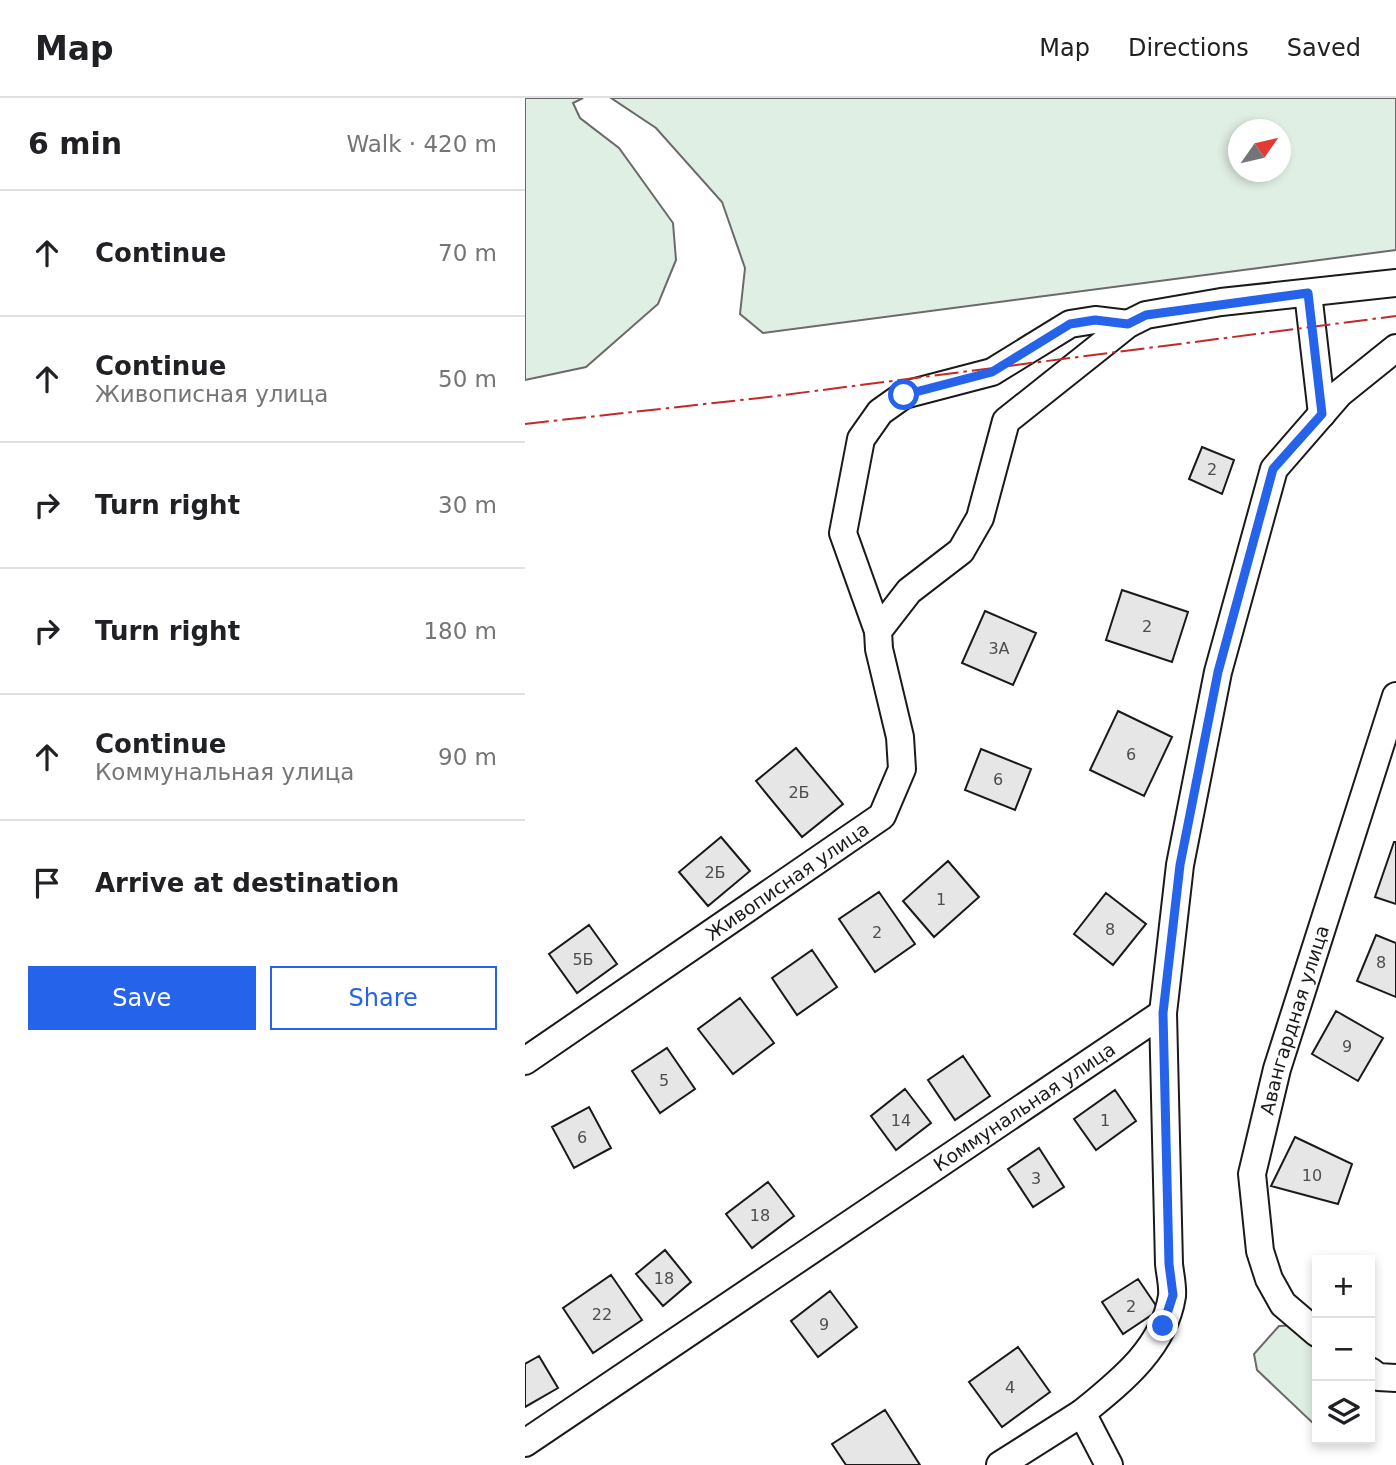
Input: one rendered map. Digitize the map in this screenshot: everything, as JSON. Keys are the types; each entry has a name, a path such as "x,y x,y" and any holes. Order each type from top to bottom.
{"street":[{"path":"878,631 909,591 961,551 980,518 1006,421 1128,324 1146,315 1396,283"},
{"path":"1308,293 1322,414"},
{"name":"Живописная улица","path":"525,1061 882,816 902,769 900,737 879,649 878,631 843,533 861,439 880,412 904,395 992,372 1070,324 1095,320 1128,324"},
{"path":"1000,1465 1082,1413 1133,1371 1163,1326 1173,1295 1169,1264 1163,1013 1180,865 1218,672 1273,469 1340,393 1396,348"},
{"name":"Авангардная улица","path":"1312,1329 1283,1304 1269,1279 1260,1251 1252,1174 1277,1069 1396,696"},
{"name":"Коммунальная улица","path":"525,1443 1163,1013"},
{"path":"1375,1375 1396,1378"},
{"path":"1082,1413 1109,1465"}],"green space":[{"path":"525,98 583,98 573,103 580,118 619,148 673,223 676,260 658,304 586,367 525,380"},
{"path":"611,98 1396,98 1396,250 763,333 740,314 745,268 722,202 656,128"},
{"path":"1297,1325 1312,1338 1312,1422 1257,1370 1254,1354 1279,1326"}],"building":[{"path":"1202,447 1234,460 1222,494 1189,479"},
{"path":"1122,590 1188,612 1172,662 1106,640"},
{"path":"985,611 1036,633 1013,685 962,663"},
{"path":"1118,711 1172,737 1144,796 1090,770"},
{"path":"796,748 843,804 802,837 756,781"},
{"path":"981,749 1031,769 1015,810 965,790"},
{"path":"721,837 750,871 708,906 679,872"},
{"path":"1396,842 1396,904 1375,897"},
{"path":"948,861 979,897 934,937 903,901"},
{"path":"879,892 915,944 875,972 839,919"},
{"path":"1106,893 1146,924 1113,965 1074,934"},
{"path":"589,925 617,964 577,993 549,954"},
{"path":"1376,935 1396,943 1396,997 1357,981"},
{"path":"812,950 837,987 797,1015 772,978"},
{"path":"740,998 774,1043 733,1074 698,1029"},
{"path":"1336,1011 1383,1038 1358,1081 1312,1054"},
{"path":"667,1048 695,1089 660,1113 632,1071"},
{"path":"963,1056 990,1096 955,1120 928,1080"},
{"path":"905,1089 931,1123 896,1150 871,1116"},
{"path":"1115,1090 1136,1121 1096,1150 1074,1119"},
{"path":"589,1107 611,1148 574,1168 552,1127"},
{"path":"1295,1137 1352,1164 1338,1204 1271,1186"},
{"path":"1039,1148 1064,1187 1033,1207 1008,1169"},
{"path":"768,1182 794,1216 752,1248 726,1214"},
{"path":"665,1250 691,1282 663,1306 636,1274"},
{"path":"611,1275 642,1320 593,1353 563,1308"},
{"path":"1138,1279 1159,1310 1123,1334 1102,1302"},
{"path":"830,1291 857,1327 818,1357 791,1321"},
{"path":"1018,1347 1050,1392 1002,1427 969,1382"},
{"path":"539,1356 558,1388 525,1407 525,1364"},
{"path":"885,1410 920,1465 846,1465 832,1444"}],"power":[{"path":"525,424 768,397 1396,316"}],"route":[{"path":"904,395 992,372 1070,324 1095,320 1128,324 1146,315 1221,302 1308,293 1322,414 1273,469 1218,672 1180,865 1163,1013 1169,1264 1173,1295 1163,1326"}]}
